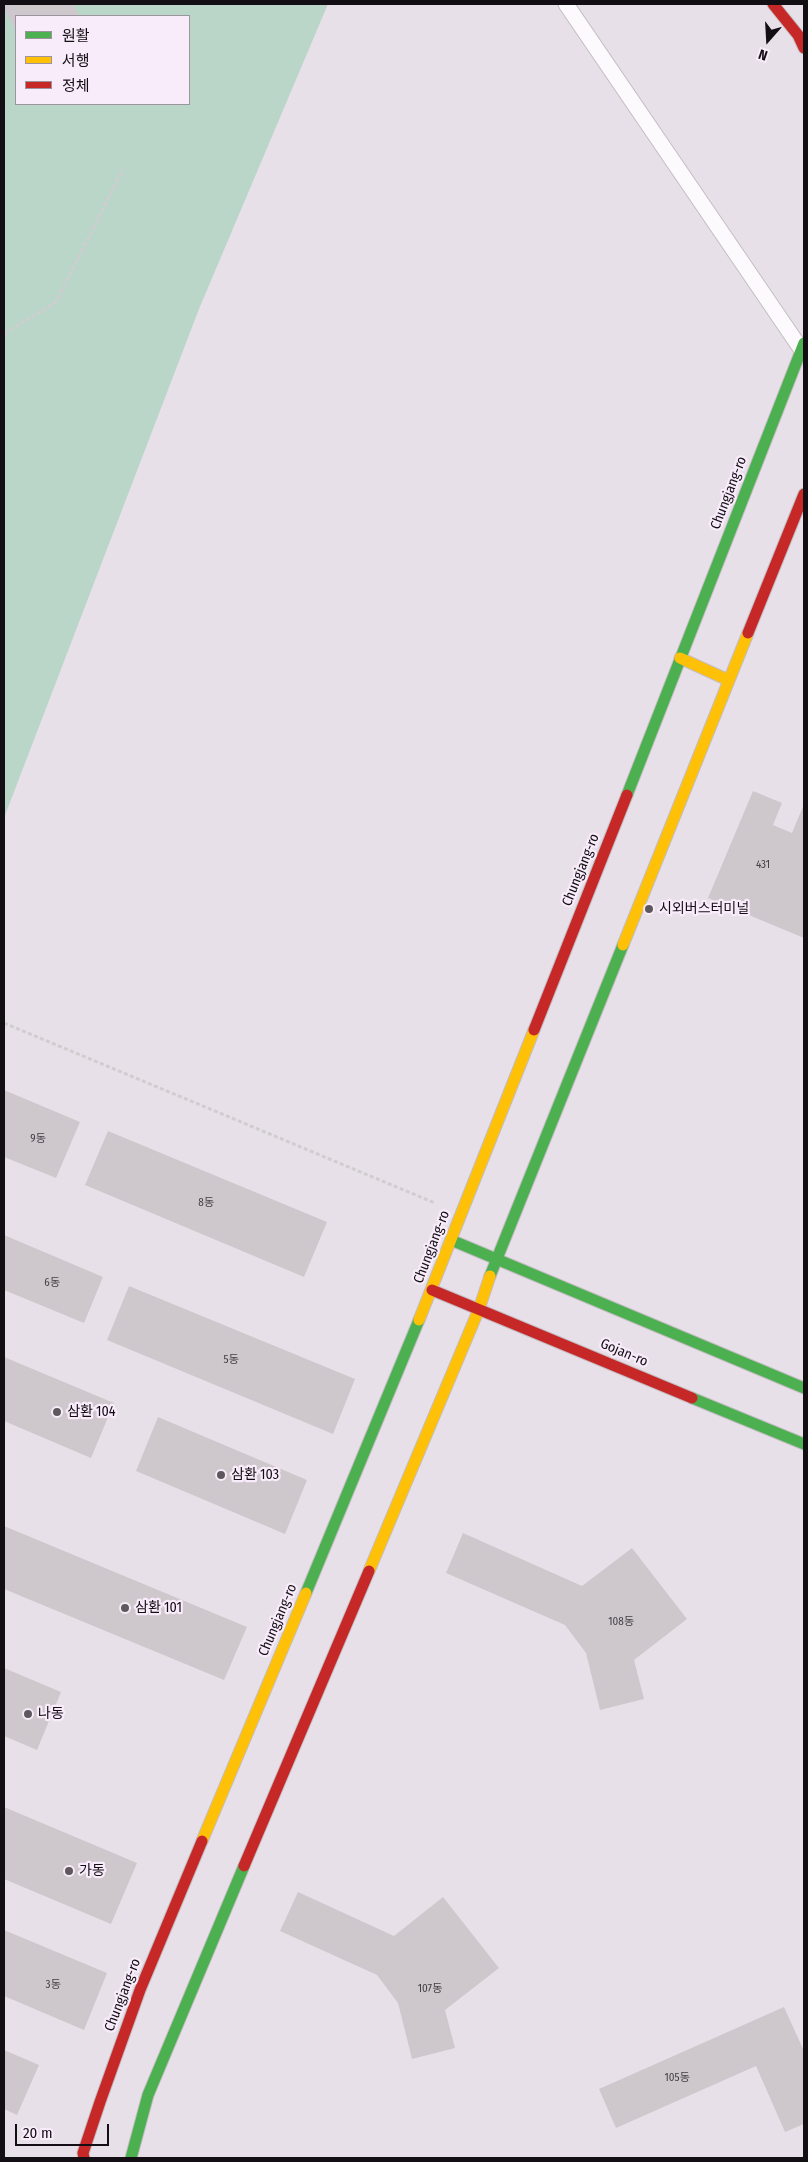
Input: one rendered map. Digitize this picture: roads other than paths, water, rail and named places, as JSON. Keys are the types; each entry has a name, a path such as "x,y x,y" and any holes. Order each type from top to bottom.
{"street":[{"path":"772,4 798,35 804,48"},
{"name":"Chungjang-ro","path":"84,2156 140,1990 432,1290 803,346"},
{"path":"130,2158 148,2095 179,2018 479,1309 496,1259 804,494"},
{"path":"680,658 728,680"},
{"path":"451,1240 804,1388"},
{"name":"Gojan-ro","path":"432,1290 804,1444"},
{"path":"84,2156 97,2158"}],"lane":[{"path":"566,4 803,346"}],"place":[{"name":"시외버스터미널","path":"649,909"},
{"name":"삼환 104","path":"57,1412"},
{"name":"삼환 103","path":"221,1475"},
{"name":"삼환 101","path":"125,1608"},
{"name":"나동","path":"28,1714"},
{"name":"가동","path":"69,1871"}]}
